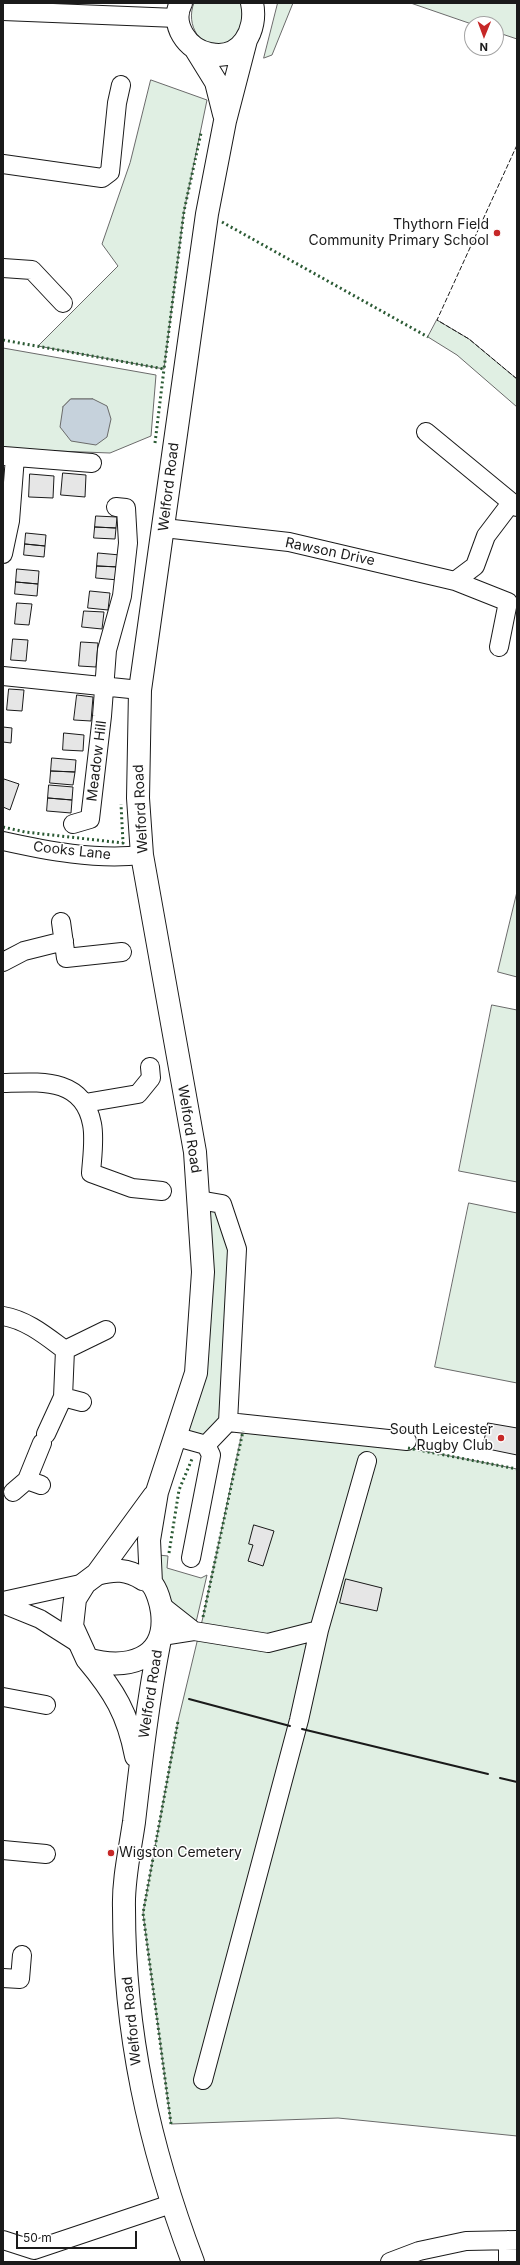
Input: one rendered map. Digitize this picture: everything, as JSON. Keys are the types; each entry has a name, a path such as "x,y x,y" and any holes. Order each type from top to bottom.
{"main road":[{"name":"Welford Road","path":"179,11 181,32 187,42 195,48 210,54 223,54 236,50 246,40 253,29 254,7"},
{"name":"Welford Road","path":"152,1583 149,1540 157,1492 176,1438 196,1373 203,1272 196,1152 142,855 138,798 140,690 207,214 225,121 246,40"},
{"name":"Welford Road","path":"195,48 216,82 222,100 225,121"},
{"name":"Welford Road","path":"91,1578 157,1492"},
{"path":"112,1570 131,1571 152,1583 161,1605 163,1623 161,1637 148,1653 134,1661 121,1664 102,1663 84,1652 72,1626 75,1599 91,1578 112,1570"},
{"name":"Welford Road","path":"161,1637 140,1773 124,1906 128,2012 144,2101 171,2204 193,2262"},
{"name":"Welford Road","path":"84,1652 110,1686 131,1729 140,1773"}],"street":[{"path":"3,11 179,11"},
{"path":"3,164 102,178 110,172 117,103 121,85"},
{"path":"5,268 32,270 63,303"},
{"path":"426,432 514,505 486,536 474,566 455,581"},
{"path":"3,554 10,521 9,457 92,463"},
{"path":"103,686 107,650 122,596 128,543 126,508 116,507"},
{"name":"Rawson Drive","path":"164,528 289,542 455,581 508,602 499,647"},
{"path":"3,676 140,690"},
{"name":"Meadow Hill","path":"73,824 90,819 102,716 103,686"},
{"name":"Cooks Lane","path":"3,841 52,852 124,857 142,855"},
{"path":"61,922 64,950"},
{"path":"4,960 24,951 64,950 122,952"},
{"path":"85,1103 138,1094 151,1078 150,1067"},
{"path":"3,1083 41,1082 68,1087 85,1103 93,1125 91,1173 132,1188 144,1191 162,1191"},
{"path":"199,1200 222,1204 237,1249 228,1422 206,1445"},
{"path":"3,1316 14,1318 44,1334 65,1350"},
{"path":"65,1350 106,1330"},
{"path":"13,1492 34,1483 44,1438 63,1397 65,1350"},
{"path":"63,1397 82,1402"},
{"path":"228,1422 407,1441"},
{"path":"176,1438 206,1445"},
{"path":"191,1558 211,1455 206,1445"},
{"path":"204,2080 299,1720 319,1630 366,1461"},
{"path":"3,1602 91,1578"},
{"path":"3,1602 40,1619 84,1652"},
{"path":"161,1605 194,1631"},
{"path":"161,1637 194,1631 268,1642 319,1630"},
{"path":"3,1697 46,1705"},
{"path":"3,1850 46,1854"},
{"path":"3,1978 20,1979 22,1955"},
{"path":"3,2240 34,2250 171,2204"},
{"path":"390,2262 419,2251 466,2241 513,2240 508,2262"}],"green space":[{"path":"194,3 241,3 245,13 239,35 228,42 217,45 209,44 202,40 193,27 192,11"},
{"path":"278,3 293,3 272,55 264,58"},
{"path":"411,3 517,3 517,39 504,35 504,16 464,16 464,21"},
{"path":"151,80 207,100 184,211 164,369 38,346 118,266 102,244 130,163"},
{"path":"437,320 469,339 517,379 517,407 457,355 428,337"},
{"path":"3,348 156,375 151,436 110,453 3,449","holes":["71,399 93,399 63,407"]},
{"path":"517,892 517,977 498,972"},
{"path":"492,1005 517,1010 517,1182 459,1171"},
{"path":"199,1200 222,1204 237,1249 228,1422 206,1445 177,1437 196,1373"},
{"path":"469,1203 517,1213 517,1383 435,1367"},
{"path":"243,1430 414,1449 517,1469 517,2136 338,2118 171,2124 143,1913 178,1721 203,1617"},
{"path":"149,1554 168,1556 167,1568 201,1578 207,1575 194,1631 161,1605"}],"shaded area":[{"path":"71,399 93,399 107,406 111,419 107,437 96,445 71,441 60,427 63,407"}],"building":[{"path":"63,473 86,475 85,497 61,495"},
{"path":"30,474 54,476 53,498 29,497"},
{"path":"96,516 117,517 116,528 95,527"},
{"path":"95,527 116,528 115,539 94,538"},
{"path":"26,533 46,535 45,546 25,544"},
{"path":"25,544 45,546 44,557 24,555"},
{"path":"98,553 120,555 119,567 97,566"},
{"path":"97,566 119,567 118,580 96,578"},
{"path":"17,569 39,571 38,584 16,582"},
{"path":"16,582 38,584 37,596 15,594"},
{"path":"90,591 110,593 108,610 88,608"},
{"path":"17,603 32,604 29,625 15,624"},
{"path":"84,611 104,612 102,629 82,627"},
{"path":"13,639 28,640 26,661 11,660"},
{"path":"81,642 98,643 96,667 79,666"},
{"path":"9,689 24,690 22,711 7,710"},
{"path":"77,695 93,697 91,721 74,720"},
{"path":"3,727 12,728 11,743 3,742"},
{"path":"64,733 84,735 83,751 63,750"},
{"path":"52,758 76,760 75,772 51,771"},
{"path":"51,771 75,772 73,785 50,783"},
{"path":"4,779 19,784 10,810 3,807"},
{"path":"49,785 73,787 72,800 48,798"},
{"path":"48,798 72,800 71,813 47,811"},
{"name":"South Leicester Rugby Club","path":"488,1423 517,1428 517,1455 483,1448"},
{"path":"254,1525 274,1531 263,1566 248,1561 253,1545 249,1544"},
{"path":"346,1579 382,1588 377,1611 340,1603"}],"hedge":[{"path":"3,340 164,369 184,211 201,133"},
{"path":"222,222 428,337"},
{"path":"155,443 164,369"},
{"path":"3,827 25,832 123,843 121,804"},
{"path":"203,1617 243,1431"},
{"path":"408,1448 517,1469"},
{"path":"169,1553 179,1490 192,1459"},
{"path":"171,2124 143,1913 178,1721"}],"fence":[{"path":"517,145 437,320 469,339 517,379"}],"wall":[{"path":"189,1699 290,1726"},
{"path":"302,1729 488,1774"},
{"path":"500,1778 517,1782"}],"place":[{"name":"Thythorn Field Community Primary School","path":"497,233"},
{"name":"South Leicester Rugby Club","path":"501,1438"},
{"name":"Wigston Cemetery","path":"111,1853"}]}
